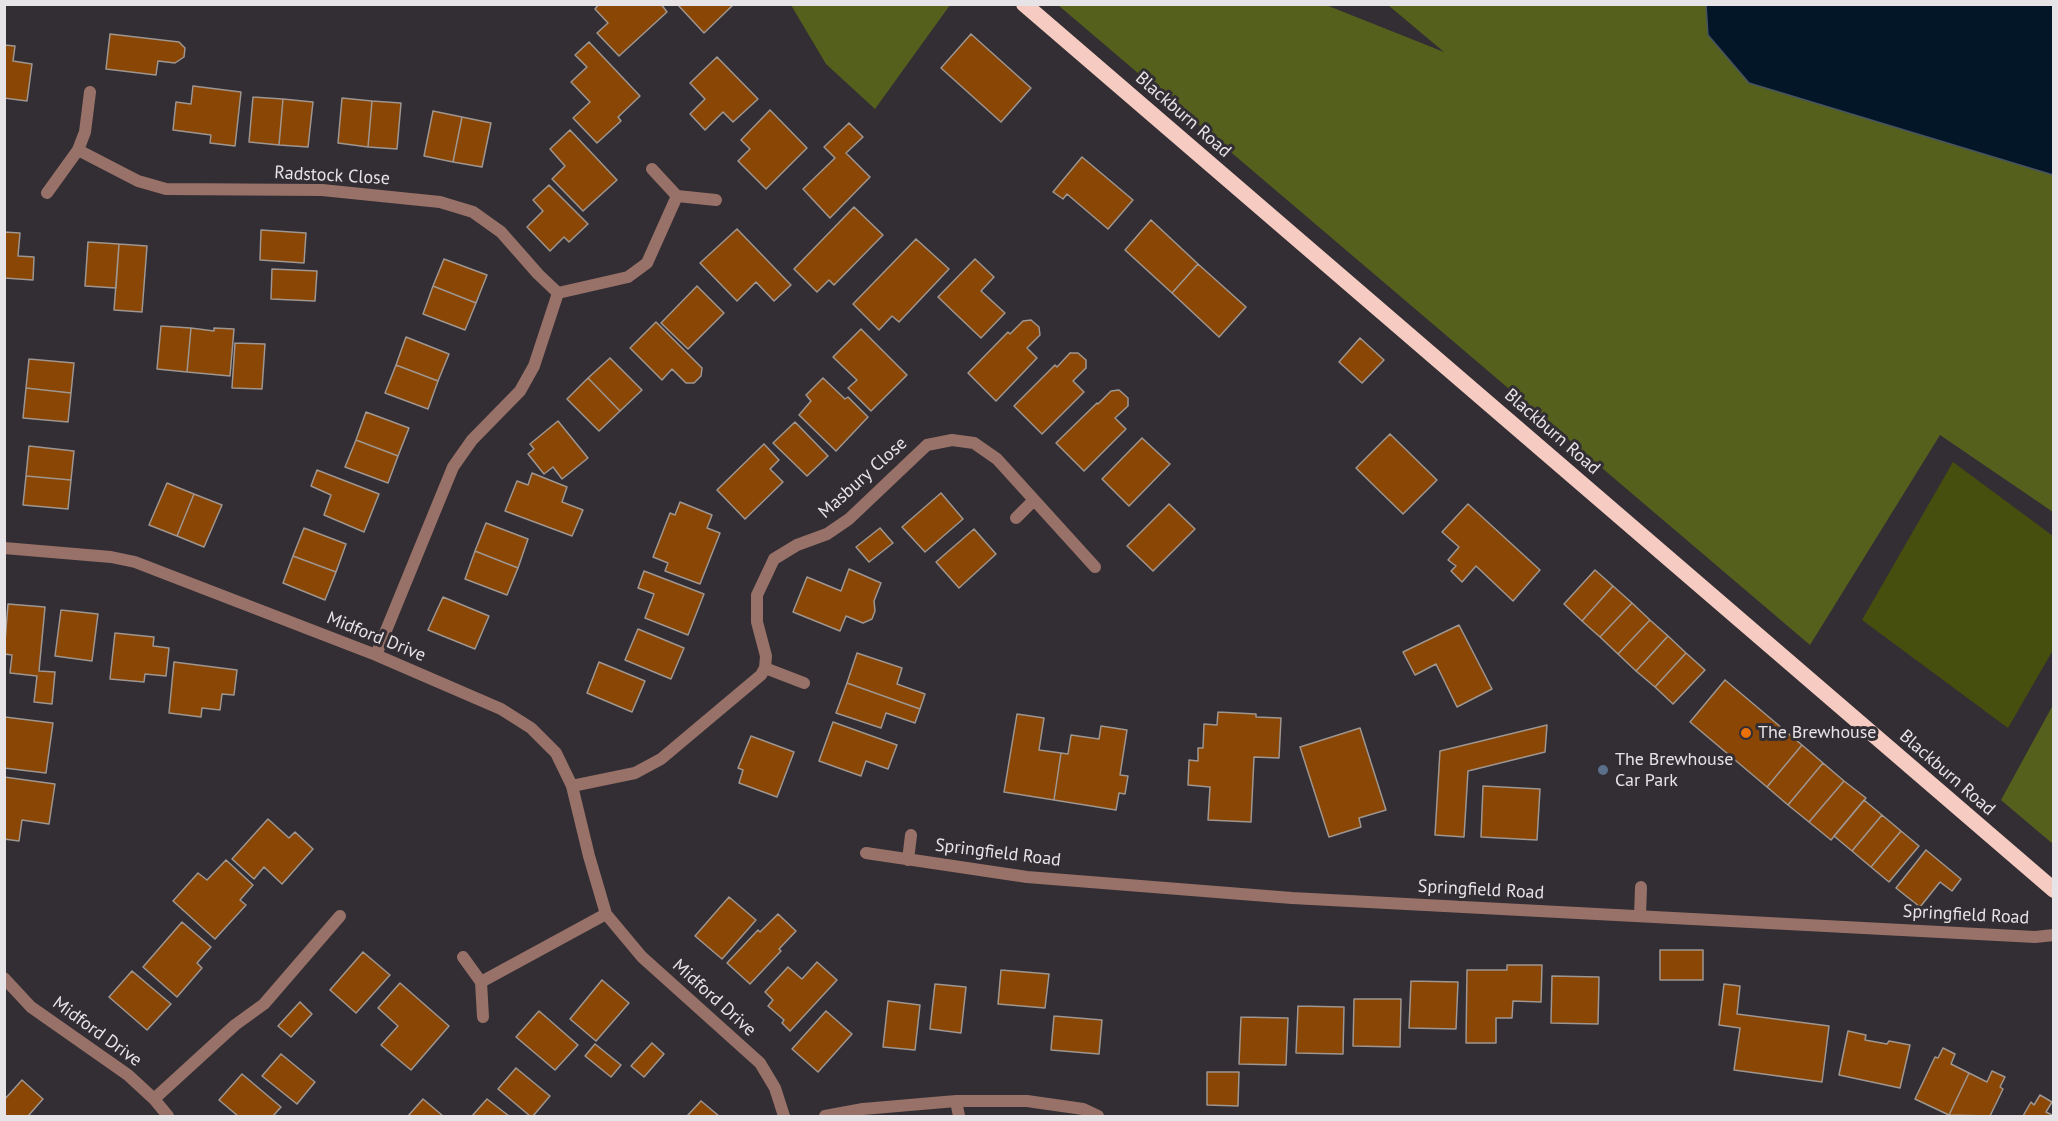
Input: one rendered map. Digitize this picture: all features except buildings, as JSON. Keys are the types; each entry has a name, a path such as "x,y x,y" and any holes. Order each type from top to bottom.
{"highway":[{"name":"Blackburn Road","path":"1024,4 2054,890"}],"street":[{"path":"47,193 78,150 85,132 90,92"},
{"name":"Radstock Close","path":"78,150 138,181 166,189 322,190 440,202 473,212 501,232 558,293"},
{"path":"651,169 676,196 716,200"},
{"path":"376,655 453,467 472,440 525,383 534,366 558,293 628,277 647,263 676,196"},
{"name":"Masbury Close","path":"765,668 766,656 757,622 758,595 774,559 797,545 827,534 849,519 927,445 952,440 974,443 997,459 1095,567"},
{"path":"1016,518 1034,500"},
{"name":"Midford Drive","path":"4,548 111,557 135,562 376,655 501,709 531,728 556,753 572,786 591,865 606,914 642,957 760,1063 775,1088 784,1116"},
{"path":"572,786 635,773 661,759 761,675 765,668 804,683"},
{"name":"Springfield Road","path":"908,860 911,835"},
{"name":"Springfield Road","path":"866,853 1027,877 1281,897 2035,937 2054,935"},
{"path":"1640,916 1641,888"},
{"path":"481,982 606,914"},
{"path":"154,1099 235,1025 264,1004 340,916"},
{"path":"463,957 481,982 483,1017"},
{"name":"Midford Drive","path":"4,978 32,1006 128,1075 154,1099 168,1116"},
{"path":"825,1116 863,1109 956,1101 1027,1101 1083,1108 1098,1116"},
{"path":"956,1101 959,1116"}],"green space":[{"path":"791,5 950,5 875,109 826,64"},
{"path":"1058,5 1326,5 1444,52 1388,5 2053,5 2053,512 1940,435 1810,645"},
{"path":"1953,462 2053,536 2053,650 2008,728 1862,620"},
{"path":"2053,705 2053,844 2001,800"}],"water":[{"path":"1706,5 2053,5 2053,175 1749,83 1708,35"}],"place":[{"name":"The Brewhouse","path":"1746,733"},
{"name":"The Brewhouse Car Park","path":"1603,770"}]}
